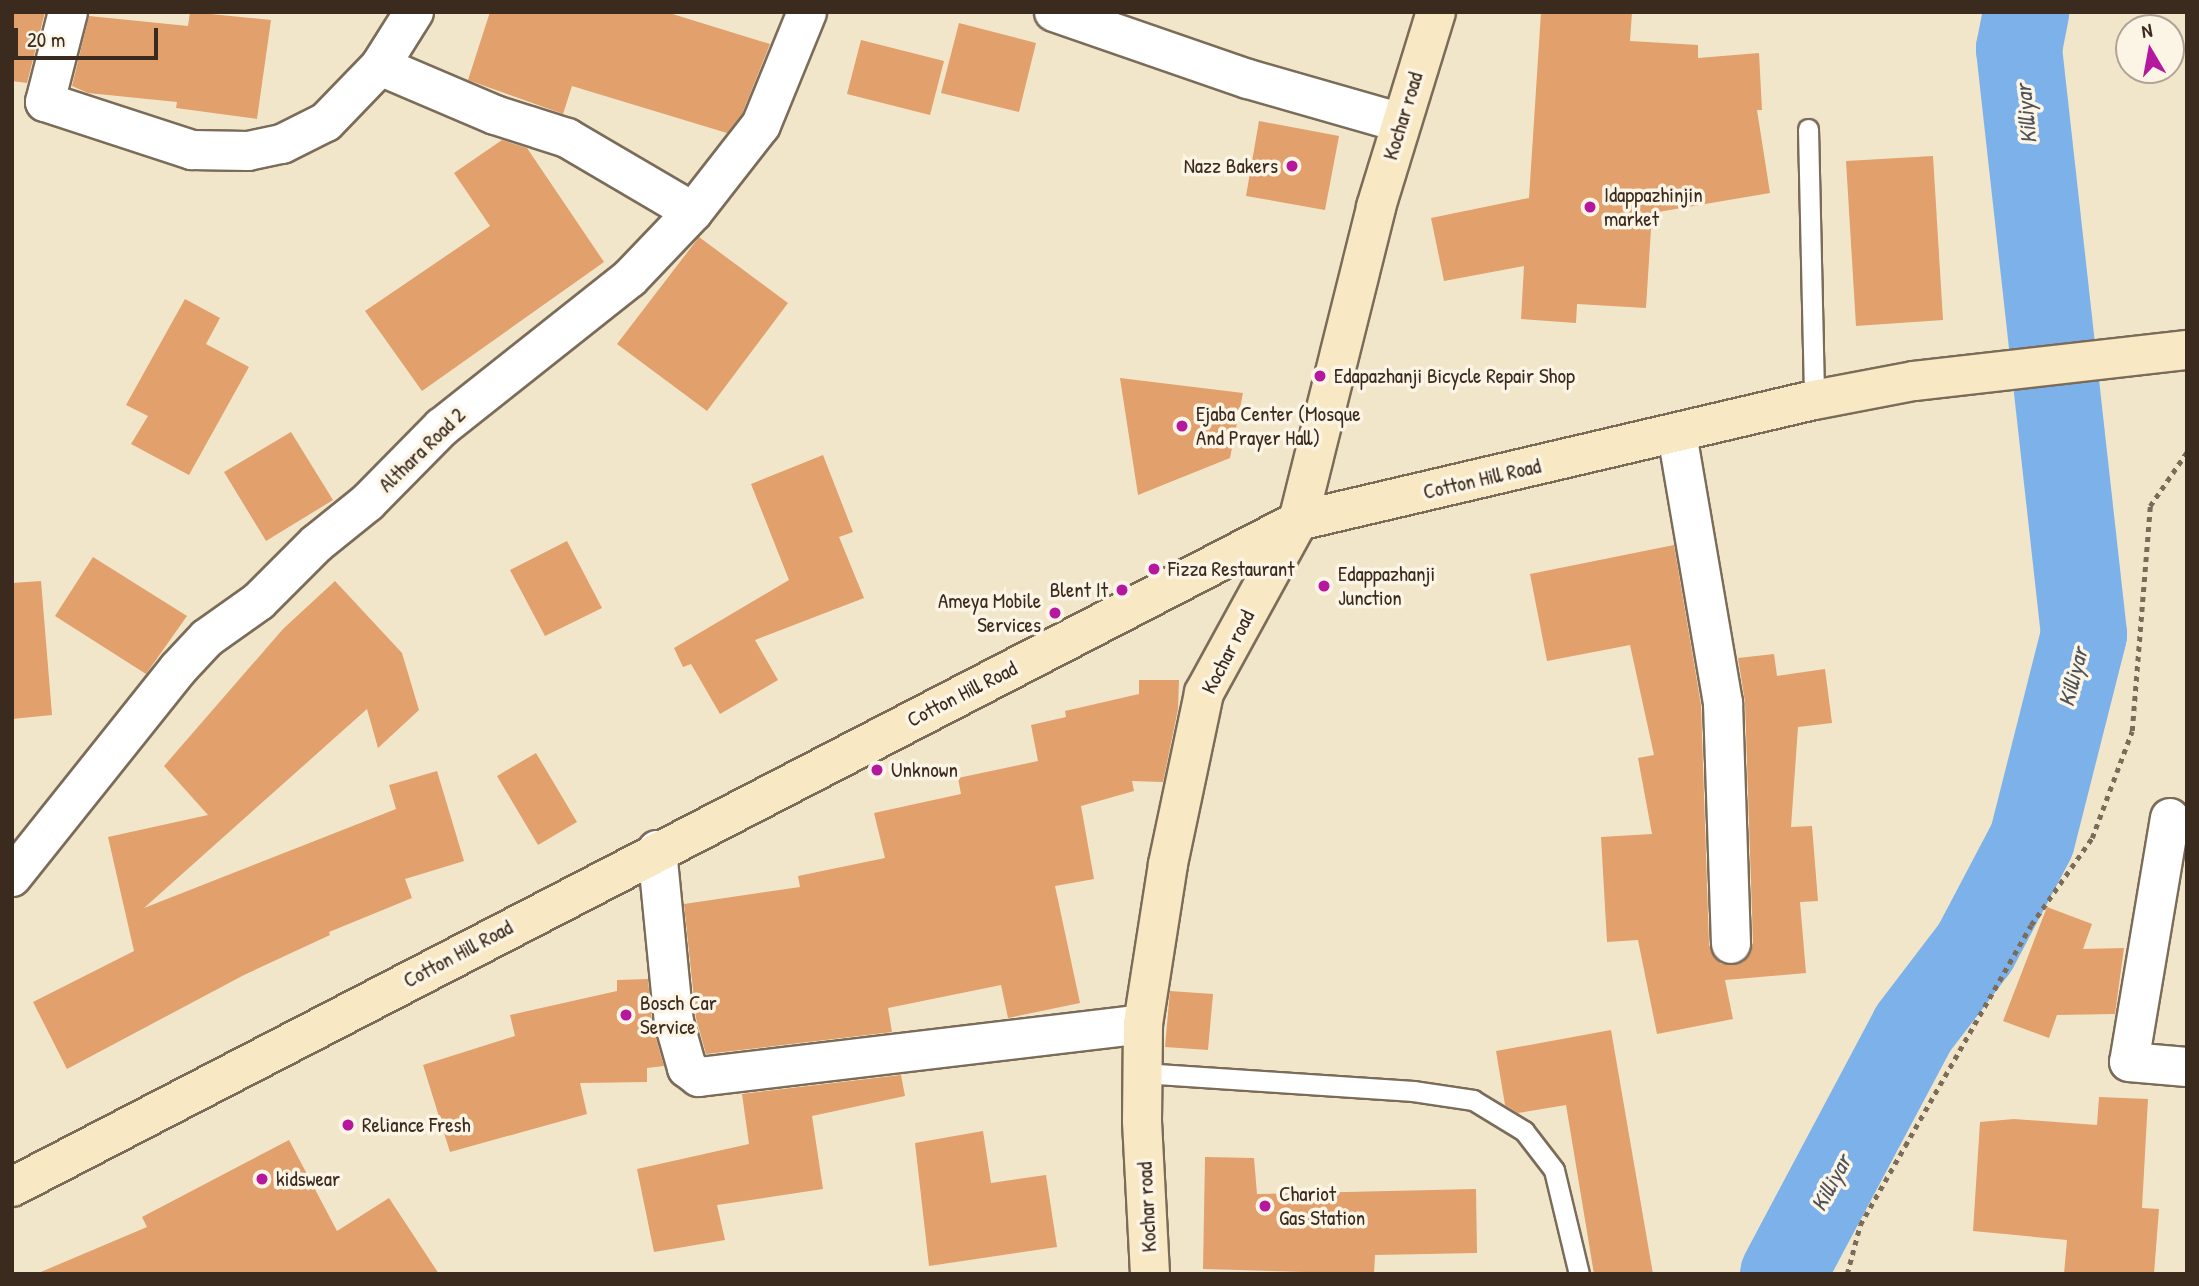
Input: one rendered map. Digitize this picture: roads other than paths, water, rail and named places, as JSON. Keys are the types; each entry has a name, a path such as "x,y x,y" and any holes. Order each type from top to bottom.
{"main road":[{"name":"Kochar road","path":"1150,1274 1142,1073 1143,1024 1168,864 1204,693 1298,521 1401,123 1436,12"},
{"name":"Cotton Hill Road","path":"12,1187 657,850 1298,521 1814,400 1974,376 2182,350"}],"street":[{"path":"68,12 44,102 192,150 248,151 282,144 326,122 380,66 414,12"},
{"name":"Althara Road 2","path":"12,877 177,669 207,638 259,601 316,544 368,502 442,427 630,278 693,212 761,125 807,12"},
{"path":"1054,12 1248,79 1401,123"},
{"path":"380,66 495,115 566,138 693,212"},
{"path":"1676,434 1723,703 1731,944"},
{"path":"2170,818 2129,1062 2187,1066"},
{"path":"657,850 674,1022 687,1068 699,1077 1143,1024"}],"lane":[{"path":"1808,129 1814,400"},
{"path":"1142,1073 1413,1091 1473,1100 1524,1131 1554,1170 1579,1274"}],"waterway":[{"name":"Killiyar","path":"1783,1274 1913,1029 1975,948 2032,840 2084,634 2019,49 2026,12"}],"place":[{"name":"Nazz Bakers","path":"1292,166"},
{"name":"Idappazhinjin market","path":"1590,207"},
{"name":"Edapazhanji Bicycle Repair Shop","path":"1320,376"},
{"name":"Ejaba Center (Mosque And Prayer Hall)","path":"1182,426"},
{"name":"Fizza Restaurant","path":"1154,569"},
{"name":"Edappazhanji Junction","path":"1324,586"},
{"name":"Blent It","path":"1122,590"},
{"name":"Ameya Mobile Services","path":"1055,613"},
{"name":"Unknown","path":"877,770"},
{"name":"Bosch Car Service","path":"626,1015"},
{"name":"Reliance Fresh","path":"348,1125"},
{"name":"kidswear","path":"262,1179"},
{"name":"Chariot Gas Station","path":"1265,1206"}]}
